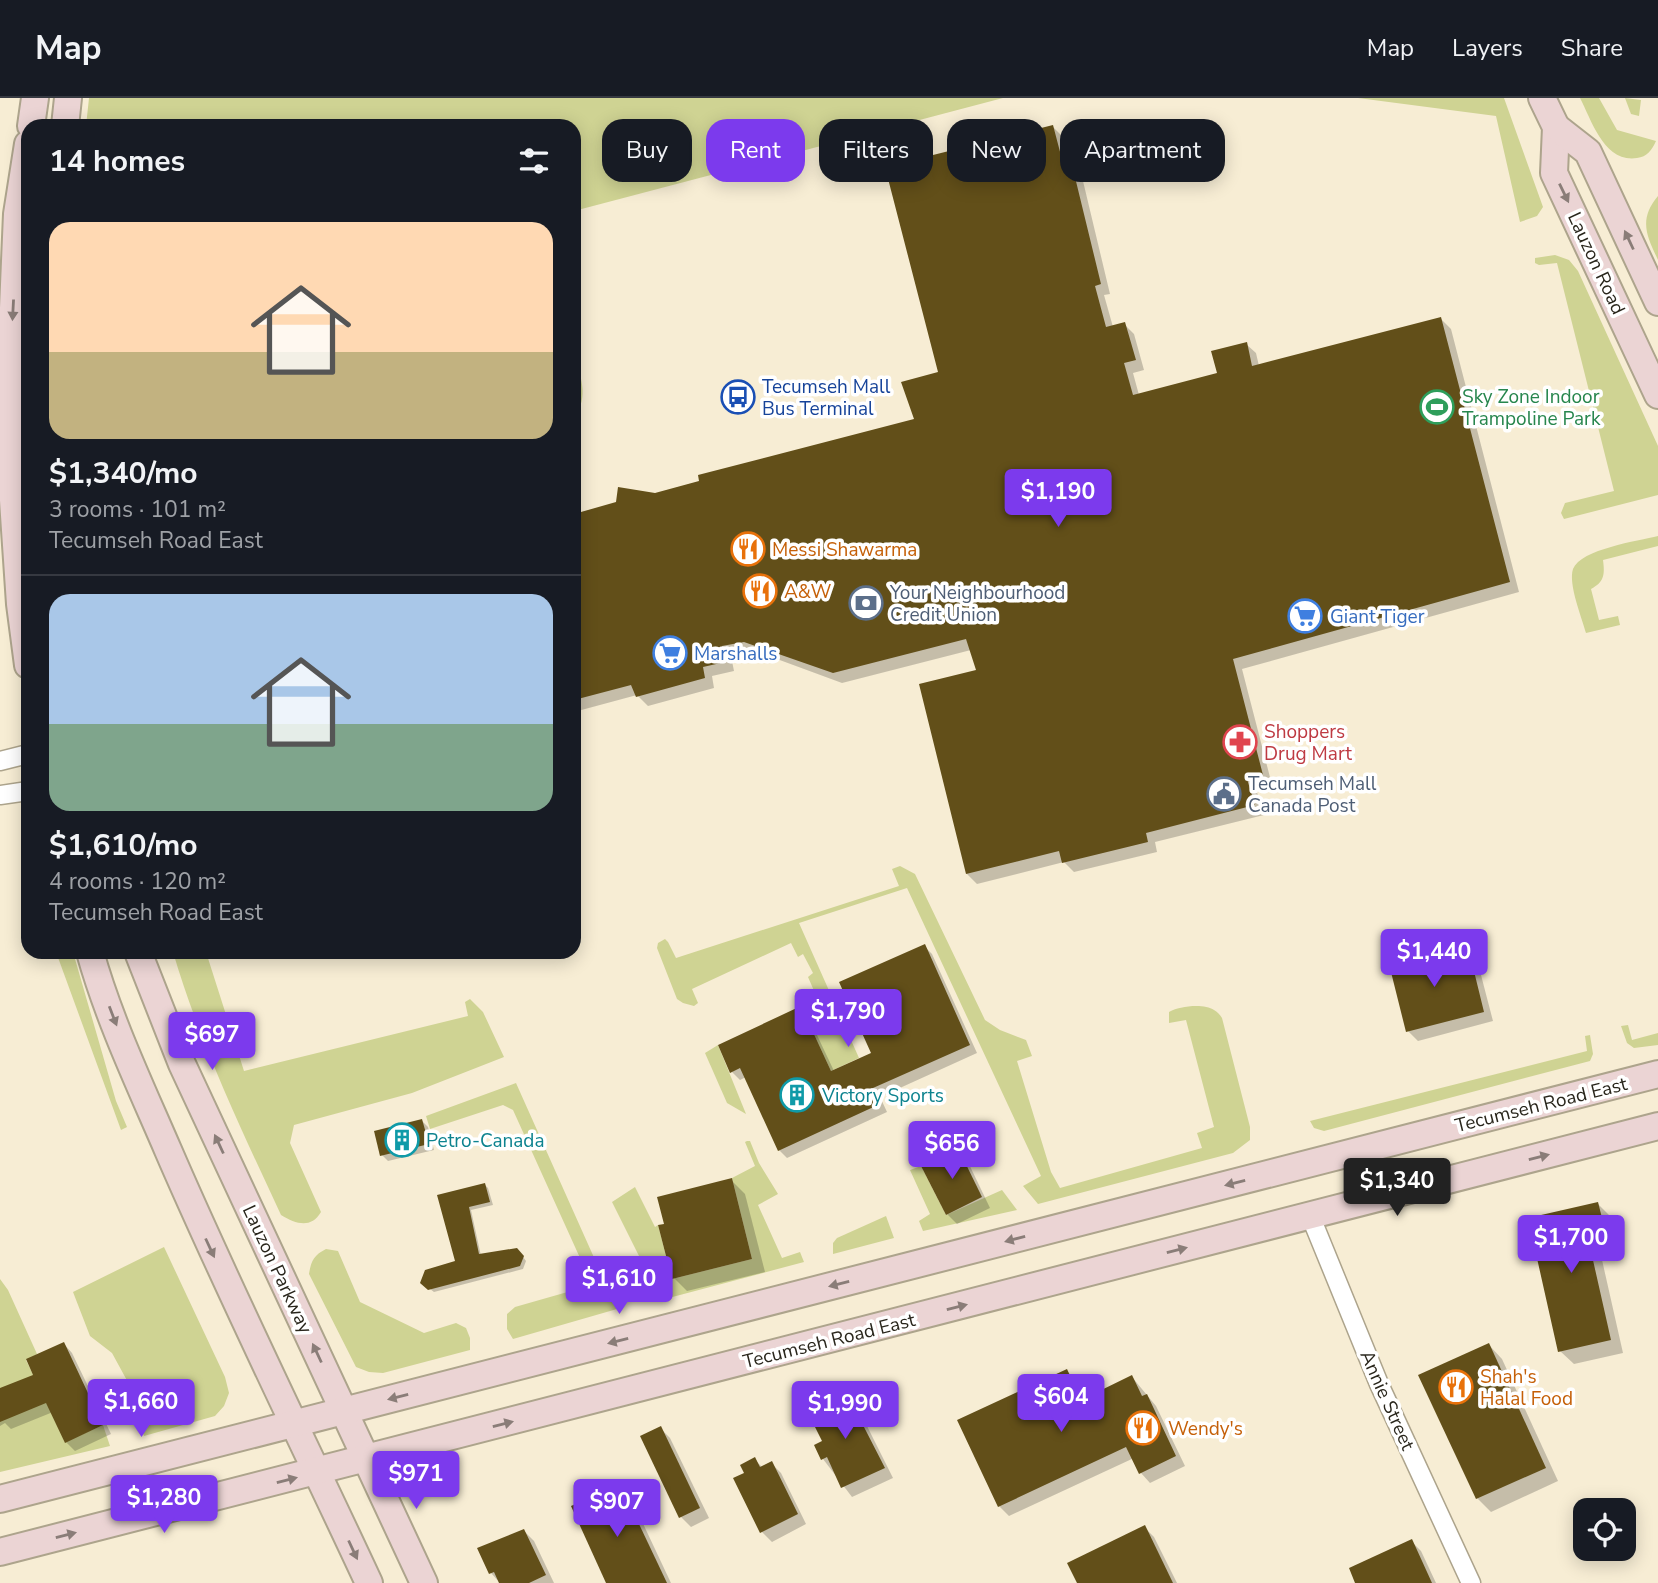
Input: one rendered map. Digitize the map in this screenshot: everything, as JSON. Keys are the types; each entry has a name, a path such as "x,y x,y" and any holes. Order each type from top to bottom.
{"main road":[{"path":"32,119 35,98"},
{"path":"66,119 68,98"},
{"name":"Lauzon Road","path":"1542,98 1556,127 1588,152 1658,302"},
{"name":"Lauzon Road","path":"1556,127 1554,173 1658,395"},
{"path":"21,189 17,214 8,426 21,612"},
{"path":"92,959 133,1068 204,1233 369,1583"},
{"name":"Lauzon Parkway","path":"141,959 182,1063 424,1583"},
{"name":"Tecumseh Road East","path":"0,1499 1658,1074"},
{"name":"Tecumseh Road East","path":"0,1552 1658,1126"}],"street":[{"path":"0,761 21,756"},
{"path":"0,795 21,792"},
{"name":"Annie Street","path":"1310,1215 1379,1384 1471,1583"}],"green space":[{"path":"89,98 1003,98 923,119 819,119 819,146 805,150 805,119 706,119 706,176 692,180 692,119 602,119 602,182 684,182 581,209 581,119 87,119"},
{"path":"1358,98 1504,98 1543,207 1537,216 1520,222 1496,116"},
{"path":"1580,98 1599,98 1617,130 1656,141 1651,150 1637,158 1616,154 1601,139"},
{"path":"1625,98 1641,100 1639,116 1631,114"},
{"path":"1658,196 1658,260 1648,236 1646,220"},
{"path":"1555,255 1569,260 1578,271 1658,446 1658,495 1564,519 1561,513 1565,503 1614,491 1557,263 1535,263 1535,258"},
{"path":"1658,536 1658,546 1603,560 1603,578 1591,589 1599,620 1618,616 1620,625 1586,633 1572,583 1573,569 1578,562 1598,551"},
{"path":"900,866 915,874 985,1020 1000,1030 1026,1040 1032,1056 1017,1061 1051,1172 1060,1188 1202,1148 1197,1133 1214,1127 1186,1020 1169,1023 1169,1012 1179,1008 1210,1008 1222,1018 1250,1127 1250,1140 1233,1153 1038,1204 1023,1186 1041,1176 907,888 799,923 859,1058 831,1071 798,1000 815,993 808,977 813,973 803,954 798,957 791,943 692,989 698,1003 694,1006 677,999 657,948 658,943 665,939 676,958 899,886 892,869"},
{"path":"59,959 75,959 116,1101 127,1127 121,1130"},
{"path":"175,959 208,959 244,1071 468,1016 465,1002 470,999 483,1012 504,1057 412,1093 294,1125 290,1143 321,1212 308,1223 292,1221 281,1215 251,1150 208,1053"},
{"path":"1628,1025 1632,1040 1658,1033 1658,1045 1634,1048 1627,1043 1621,1026"},
{"path":"1590,1035 1593,1054 1590,1061 1324,1131 1314,1128 1310,1121 1587,1051 1585,1036"},
{"path":"718,1045 746,1114 727,1103 705,1053"},
{"path":"516,1083 617,1309 513,1339 507,1329 507,1314 515,1307 578,1289 585,1282 585,1269 513,1110 503,1105 430,1129 426,1116"},
{"path":"750,1141 759,1163 778,1194 758,1205 782,1258 800,1252 804,1262 661,1300 612,1202 635,1187 655,1227 658,1225 672,1279 752,1259 732,1178 755,1166 745,1142"},
{"path":"921,1166 946,1215 1002,1190 1017,1210 923,1231 919,1221 930,1214 910,1170"},
{"path":"886,1216 894,1238 833,1254 833,1243 837,1238"},
{"path":"164,1247 225,1377 229,1393 224,1406 215,1416 144,1436 138,1421 148,1419 112,1353 90,1336 73,1292"},
{"path":"326,1249 338,1251 360,1302 424,1333 456,1323 466,1328 470,1338 470,1350 383,1373 356,1367 309,1274 314,1259"},
{"path":"0,1279 8,1290 37,1354 26,1360 65,1442 103,1425 110,1446 0,1472"}],"building":[{"path":"1053,125 1060,152 1060,182 1076,182 1101,284 1095,286 1106,327 1125,322 1136,360 1124,363 1133,395 1217,373 1211,351 1247,342 1252,366 1441,317 1510,582 1233,659 1263,775 1247,779 1255,805 1146,833 1148,842 1062,863 1059,851 966,874 919,684 976,670 966,639 833,673 744,642 722,646 725,662 703,667 705,678 636,697 631,685 581,698 581,512 616,502 618,487 655,493 699,481 698,475 914,419 901,382 938,372 889,182 933,182 933,155 947,152 947,182 1046,182 1046,127"},
{"path":"925,944 970,1045 873,1088 880,1104 778,1151 740,1068 730,1073 718,1045 801,1006 831,1071 871,1053 839,982"},
{"path":"1444,945 1450,968 1472,963 1484,1012 1406,1032 1388,960"},
{"name":"Petro-Canada","path":"422,1119 429,1144 380,1156 374,1131"},
{"path":"958,1148 982,1197 946,1215 921,1166"},
{"path":"732,1178 752,1259 672,1279 658,1225 664,1224 657,1197"},
{"path":"485,1183 490,1202 469,1207 479,1254 517,1248 524,1256 520,1266 428,1290 420,1283 425,1270 455,1261 437,1195"},
{"path":"1598,1202 1606,1234 1588,1238 1611,1340 1558,1352 1528,1218"},
{"path":"64,1342 103,1425 65,1443 46,1403 0,1422 0,1388 33,1375 26,1359"},
{"path":"1489,1343 1546,1468 1476,1499 1418,1375"},
{"path":"1067,1369 1081,1400 1132,1375 1142,1396 1147,1394 1176,1456 1139,1474 1126,1447 998,1507 957,1420"},
{"path":"846,1392 885,1468 841,1488 827,1457 821,1460 814,1445 822,1441 807,1411"},
{"path":"661,1426 700,1508 679,1518 640,1436"},
{"path":"755,1457 760,1467 772,1461 798,1514 760,1533 733,1478 744,1473 740,1465"},
{"path":"620,1484 667,1583 606,1583 571,1506"},
{"path":"1145,1525 1173,1583 1077,1583 1067,1563"},
{"path":"524,1529 546,1575 529,1583 499,1583 494,1572 489,1574 477,1548"},
{"path":"1412,1539 1432,1583 1355,1583 1349,1568"}],"place":[{"name":"Tecumseh Mall Bus Terminal","path":"738,397"},
{"name":"Sky Zone Indoor Trampoline Park","path":"1437,407"},
{"name":"Messi Shawarma","path":"748,549"},
{"name":"A&W","path":"760,591"},
{"name":"Your Neighbourhood Credit Union","path":"866,603"},
{"name":"Giant Tiger","path":"1305,616"},
{"name":"Marshalls","path":"670,653"},
{"name":"Shoppers Drug Mart","path":"1240,742"},
{"name":"Tecumseh Mall Canada Post","path":"1224,794"},
{"name":"Victory Sports","path":"797,1095"},
{"name":"Petro-Canada","path":"402,1140"},
{"name":"Shah's Halal Food","path":"1456,1387"},
{"name":"Wendy's","path":"1143,1428"}]}
